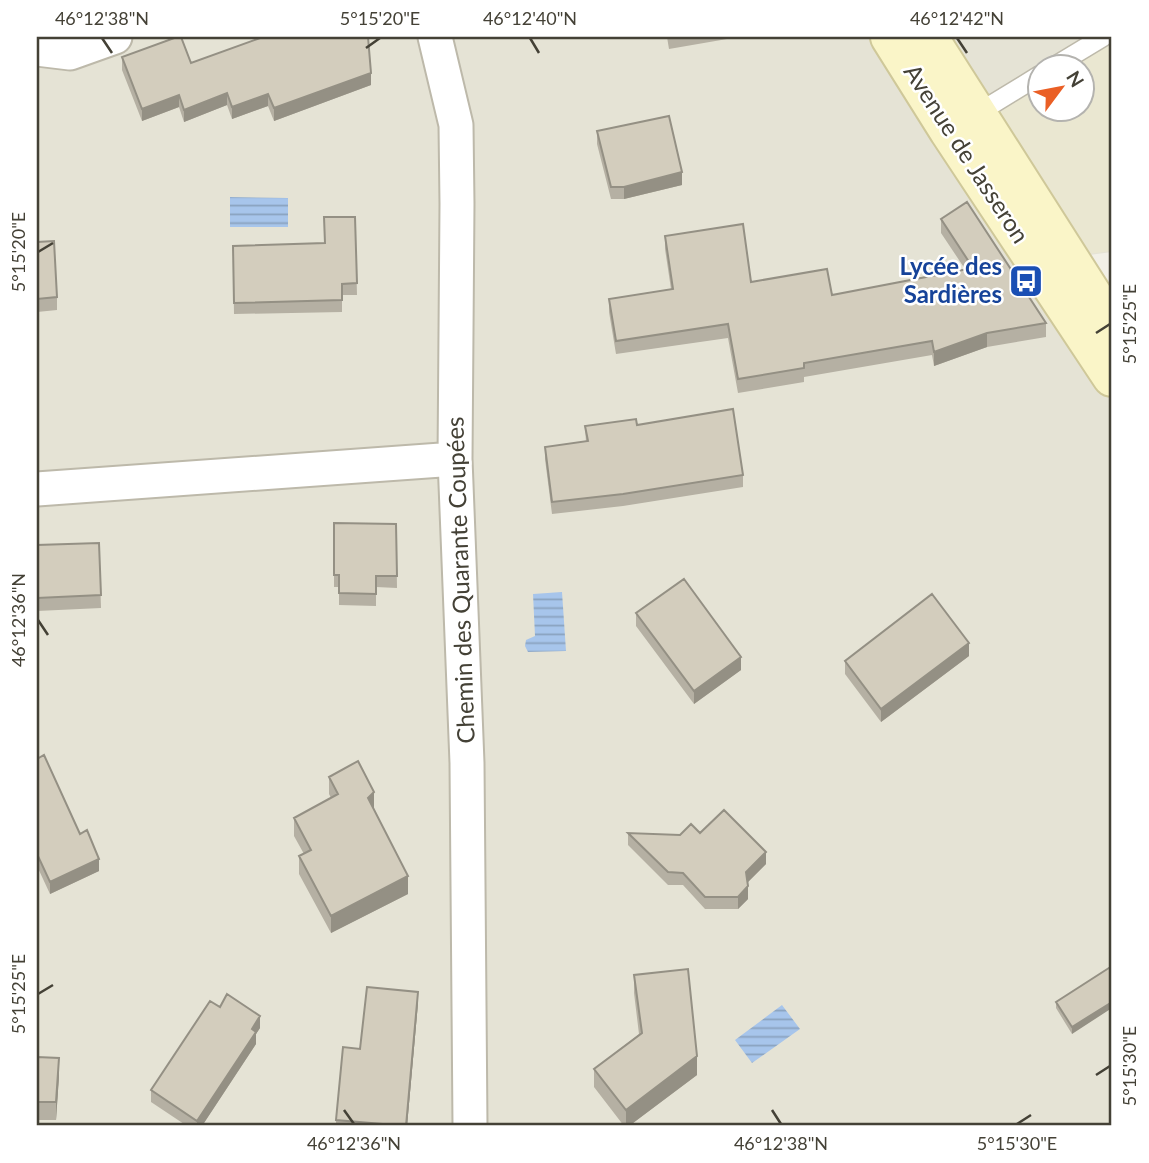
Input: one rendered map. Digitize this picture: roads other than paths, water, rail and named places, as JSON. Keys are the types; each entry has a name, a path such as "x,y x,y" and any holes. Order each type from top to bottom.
{"main road":[{"name":"Avenue de Jasseron","path":"890,37 963,123 1112,326"},
{"name":"Avenue de Jasseron","path":"928,37 963,123 1112,377"}],"street":[{"path":"37,49 70,53 115,37"},
{"name":"Chemin des Quarante Coupées","path":"435,37 456,125 455,459 467,763 470,1126"},
{"path":"37,489 455,459"}],"lane":[{"path":"1078,52 1103,37"},
{"path":"963,123 1026,84"}],"water":[{"path":"230,197 288,198 288,227 230,227"},
{"path":"562,592 566,651 528,652 526,640 535,636 533,594"},
{"path":"782,1005 800,1029 752,1063 735,1040"}],"place":[{"name":"Lycée des Sardières","path":"1026,281"}]}
